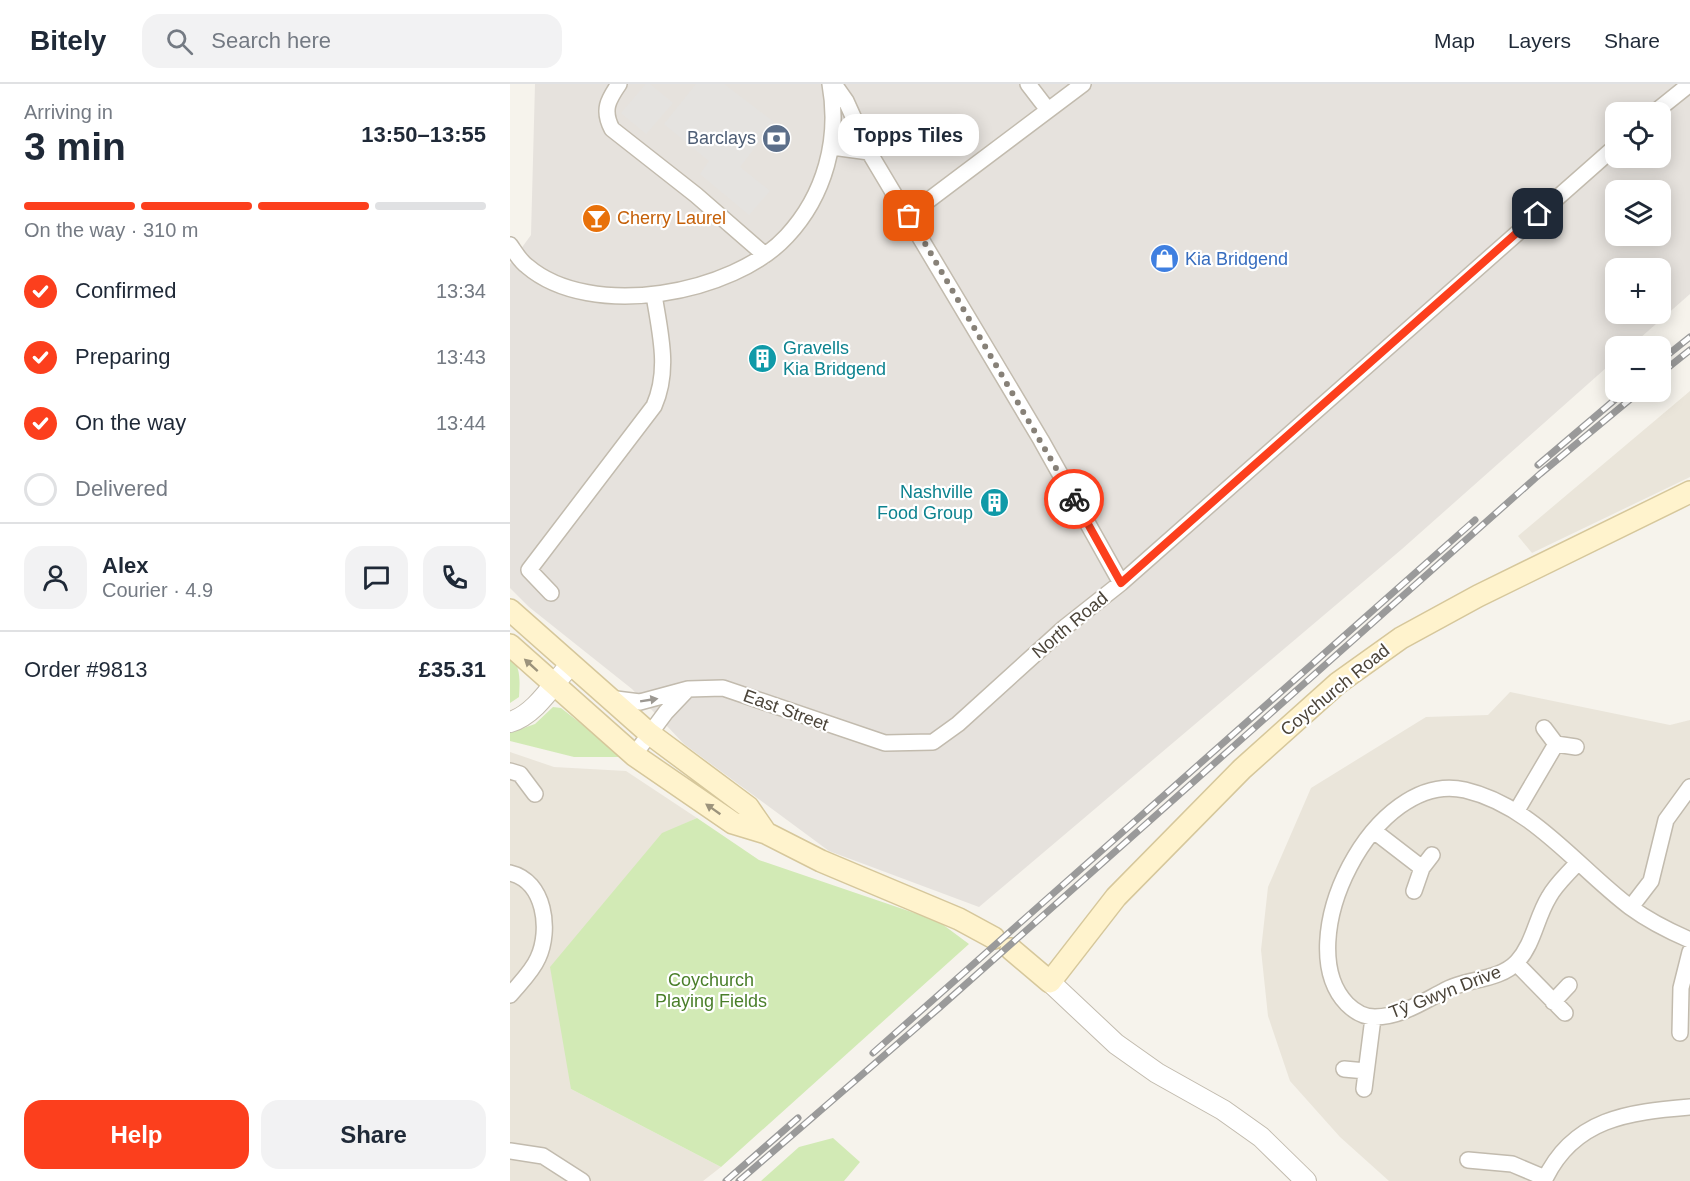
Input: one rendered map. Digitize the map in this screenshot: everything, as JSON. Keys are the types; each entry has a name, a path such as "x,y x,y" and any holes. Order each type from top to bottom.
{"main road":[{"name":"Coychurch Road","path":"1050,982 1116,897 1242,769 1338,683 1401,638 1478,596 1690,492"},
{"path":"510,610 570,666 650,734 748,807 766,833"},
{"path":"510,645 552,685 634,755 733,823 766,833 821,861 959,919 1002,944 1050,982"}],"street":[{"path":"619,84 607,103 608,121 612,129 696,195 765,255"},
{"path":"510,245 526,266 550,280 576,290 616,296 654,295 730,275 765,255 786,237 806,213 824,177 832,147 832,84"},
{"path":"832,84 846,101 869,152 909,216 1121,583"},
{"path":"1028,84 1048,110"},
{"path":"909,216 1083,84"},
{"path":"1668,102 1690,84"},
{"path":"832,147 869,152"},
{"name":"North Road","path":"958,724 1064,628 1121,583 1605,156"},
{"path":"510,267 526,266"},
{"path":"551,593 529,570 654,406 661,390 664,371 654,295"},
{"path":"510,722 520,719 532,709 570,666"},
{"name":"East Street","path":"609,698 640,702 688,689 723,688 885,743 933,742 958,724"},
{"path":"634,755 688,689"},
{"path":"1544,728 1556,744 1576,747"},
{"path":"1516,812 1556,744"},
{"path":"510,771 520,774 535,794"},
{"path":"1631,908 1651,881 1666,820 1690,787"},
{"name":"Tŷ Gwyn Drive","path":"1578,862 1549,896 1531,941 1516,963 1492,976 1445,990 1420,1005 1373,1018 1353,1011 1336,993 1329,969 1329,937 1339,888 1351,861 1398,805 1442,788 1464,790 1498,802 1516,812 1578,862 1631,908 1665,929 1690,940"},
{"path":"1374,831 1422,868"},
{"path":"1414,891 1422,868 1432,855"},
{"path":"510,873 527,881 539,896 545,941 538,960 510,995"},
{"path":"1680,1033 1685,1013 1681,988 1690,952"},
{"name":"Tŷ Gwyn Drive","path":"1516,963 1565,1013"},
{"path":"1050,982 1116,1044 1157,1073 1223,1110 1261,1137 1304,1180"},
{"path":"1553,1002 1569,986"},
{"name":"Tŷ Gwyn Drive","path":"1364,1089 1373,1018"},
{"path":"1344,1069 1366,1071"},
{"path":"1468,1160 1512,1164 1544,1180 1562,1153 1596,1124 1638,1111 1690,1107"},
{"path":"510,1150 543,1156 582,1181"}],"shaded area":[{"path":"535,84 1690,84 1690,294 1671,311 1671,258 1605,258 1605,324 1656,324 1642,336 1605,336 1605,369 1402,549 979,907 829,851 684,744 632,689 529,607 510,588 510,264 531,235"},
{"path":"646,84 650,84 673,103 646,134 621,113"},
{"path":"696,84 724,84 774,122 740,167 770,191 749,215 700,174 709,161 664,124"},
{"path":"1690,391 1690,477 1532,553 1518,536"},
{"path":"1510,692 1670,725 1690,720 1690,1181 1389,1181 1340,1137 1290,1081 1268,1016 1261,950 1268,887 1311,788 1426,717 1488,715"},
{"path":"510,752 554,767 626,771 697,818 662,834 571,1089 721,1167 703,1181 510,1181"}],"green space":[{"path":"510,654 518,669 520,685 519,697 510,703"},
{"path":"553,707 561,708 621,755 619,757 574,757 510,741 510,733 535,724"},
{"name":"Coychurch Playing Fields","path":"697,818 759,860 938,921 969,944 721,1167 571,1089 550,967 662,833"},
{"path":"833,1138 860,1162 844,1181 761,1181 799,1147"}],"railway":[{"path":"1671,352 1690,337"},
{"path":"1671,365 1690,350"},
{"path":"1538,465 1612,402"},
{"path":"739,1181 939,1008 1540,474 1627,402"},
{"path":"873,1053 1475,520"},
{"path":"726,1181 798,1118"}],"way so far":[{"path":"909,216 1074,499"}],"place":[{"name":"Barclays","path":"777,138"},
{"name":"Topps Tiles","path":"909,216"},
{"name":"Cherry Laurel","path":"596,218"},
{"name":"Kia Bridgend","path":"1164,259"},
{"name":"Gravells Kia Bridgend","path":"762,358"},
{"name":"Nashville Food Group","path":"994,502"}],"route":[{"path":"1074,499 1121,583 1538,214"}]}
